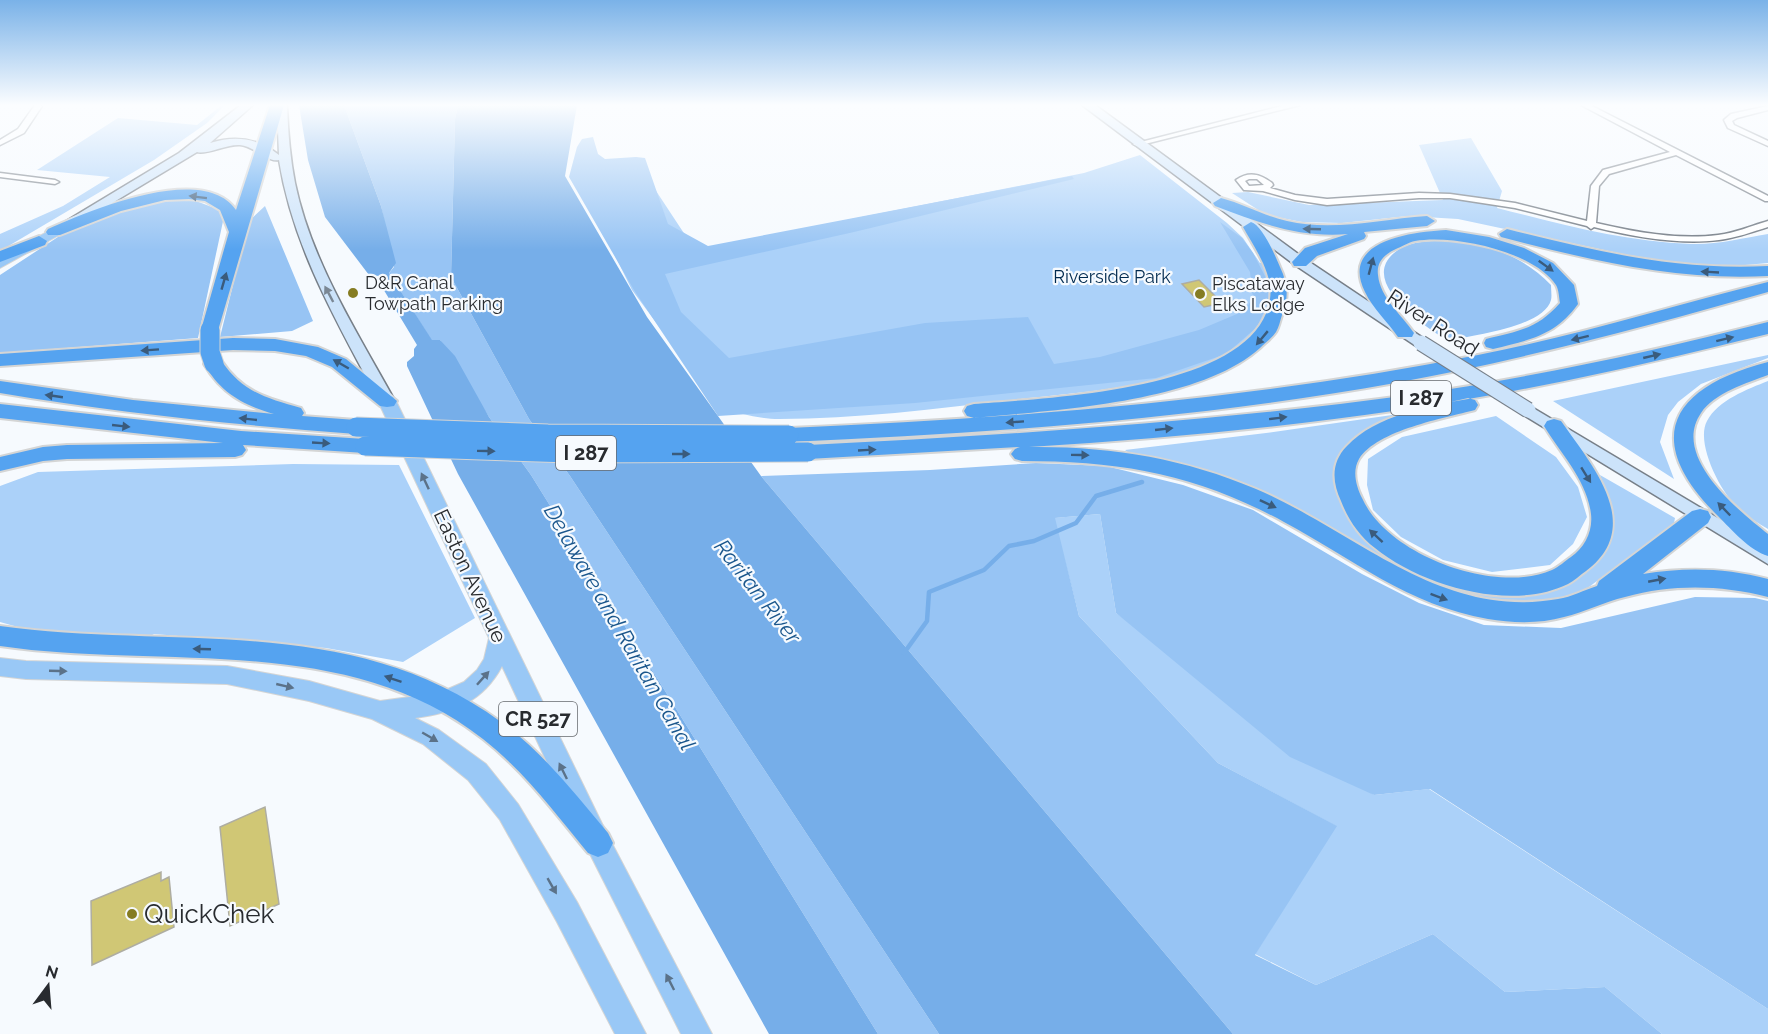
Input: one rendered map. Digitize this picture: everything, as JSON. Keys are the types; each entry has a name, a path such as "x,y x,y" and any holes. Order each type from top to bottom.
{"highway":[{"path":"262,153 210,330 210,352 214,364 228,384 248,399 352,426"},
{"path":"0,257 132,202 181,195 218,201 230,211 237,232"},
{"path":"1221,203 1270,222 1299,229 1326,230 1429,221 1461,224 1588,254 1660,268 1721,272 1768,271"},
{"path":"1300,262 1311,252 1391,224"},
{"path":"835,433 864,421 1110,395 1170,384 1218,369 1249,352 1264,336 1278,308 1279,289 1276,280 1251,227"},
{"path":"1311,390 1322,379 1407,363 1530,333 1543,328 1563,315 1568,306 1569,296 1557,275 1536,259 1519,250 1469,236 1418,235 1390,243 1373,257 1369,266 1371,287 1378,301 1398,320 1405,333"},
{"name":"I 287","path":"0,387 110,404 205,415 352,426 548,434 789,435 835,433 1080,417 1311,390 1444,368 1549,345 1636,324 1768,287"},
{"name":"I 287","path":"0,411 277,441 365,446 570,453 808,453 980,444 1134,432 1309,414 1439,396 1622,363 1768,328"},
{"path":"0,360 233,344 275,345 311,351 339,363 387,401"},
{"path":"1554,426 1590,481 1602,514 1600,535 1590,555 1572,571 1559,578 1524,586 1502,587 1455,579 1433,571 1384,543 1362,522 1349,501 1345,483 1347,463 1356,449 1376,435 1444,410 1620,374 1622,363"},
{"path":"1768,368 1719,390 1697,405 1686,420 1684,437 1688,460 1704,487 1729,515 1768,547"},
{"path":"0,458 127,451 250,450 277,441"},
{"path":"980,444 1022,454 1104,456 1187,473 1267,503 1401,580 1444,599 1509,612 1533,612 1578,605 1600,594 1700,517"},
{"path":"0,464 43,454"},
{"path":"1600,594 1658,579 1696,576 1768,588"},
{"path":"0,636 45,643 252,651 299,656 386,676 447,702 493,732 517,752 598,843"}],"main road":[{"path":"0,264 185,153"},
{"path":"166,165 195,153"},
{"path":"268,153 286,170"},
{"name":"Easton Avenue","path":"284,153 294,207 314,264 387,401 598,843 697,1034"},
{"name":"River Road","path":"1150,153 1300,262 1405,333 1768,557"},
{"path":"378,711 420,708 447,702 471,690 489,672 495,662 499,639"},
{"path":"0,668 227,675 309,691 378,711 431,736 477,772 509,812 567,912 631,1034"}],"street":[{"path":"1591,226 1595,186 1606,172 1619,166 1674,153"},
{"path":"1676,153 1768,199"},
{"path":"0,175 55,182"},
{"path":"1264,189 1298,198 1327,202 1427,195 1472,198 1591,226 1636,234 1679,238 1711,238 1768,224"}],"green space":[{"path":"63,153 164,153 0,251 0,234 63,206 110,177 37,170"},
{"path":"1423,153 1480,153 1502,191 1497,208 1593,231 1666,243 1710,243 1768,234 1768,263 1723,267 1670,264 1458,219 1408,216 1342,223 1302,222 1266,215 1232,193 1248,192 1309,205 1443,200"},
{"name":"Riverside Park","path":"1140,155 1227,223 1243,238 1260,263 1263,263 1271,285 1272,294 1269,307 1256,331 1243,345 1204,366 1178,375 1122,387 924,410 808,419 764,418 720,409 632,290 573,171 637,162 695,250 1084,173"},
{"path":"1768,355 1768,358 1701,384 1678,402 1668,415 1660,442 1674,479 1553,401"},
{"path":"1768,381 1768,529 1738,508 1724,491 1707,454 1704,430 1707,421 1718,407 1734,396"},
{"path":"1420,411 1369,429 1344,448 1338,459 1336,483 1345,509 1410,567 1555,588 1567,583 1598,562 1611,541 1612,515 1600,475 1675,518 1674,523 1585,590 1556,599 1501,603 1451,594 1177,464 1129,453 1125,450 1266,433"},
{"path":"1496,416 1556,457 1578,487 1587,517 1573,544 1550,565 1492,572 1443,560 1401,537 1373,510 1367,485 1368,459 1402,437"},
{"path":"293,464 399,465 475,618 403,662 326,648 154,634 143,640 50,636 0,622 0,486 38,472"},
{"path":"1100,514 1116,613 1374,795 1429,789 1768,1009 1768,1034 1662,1034 1605,987 1505,992 1433,934 1316,985 1255,954 1336,826 1218,763 1079,616 1054,518"}],"shaded area":[{"path":"362,153 454,153 451,277 529,419 570,476 939,1034 878,1034 531,475 489,417 440,340 432,341 389,273 394,267 381,206"},
{"path":"575,153 598,153 605,159 645,158 668,224 708,246 1072,176 1074,179 854,232 665,274 681,312 729,358 925,323 1028,317 1054,364 1100,357 1199,330 1244,311 1253,298 1250,272 1220,222 1242,238 1253,253 1266,278 1269,301 1257,327 1226,354 1156,378 915,403 718,416 634,290 569,177"},
{"path":"162,201 196,201 225,212 198,338 0,353 0,275 61,235 124,211"},
{"path":"265,206 313,321 292,331 220,337 249,221"},
{"path":"1452,240 1480,245 1506,254 1541,275 1551,285 1551,300 1546,309 1522,323 1490,333 1448,341 1409,313 1388,287 1384,273 1388,260 1407,245 1426,241"},
{"path":"1036,463 1106,466 1183,485 1253,510 1362,574 1419,603 1484,625 1561,628 1695,597 1755,598 1768,601 1768,1009 1430,789 1374,795 1290,757 1116,613 1100,514 1055,518 1079,616 1218,763 1337,826 1255,955 1316,985 1433,934 1505,992 1605,987 1662,1034 1233,1034 761,476 930,470"}],"water":[{"name":"Delaware and Raritan Canal","path":"307,153 362,153 381,206 396,263 389,273 432,340 440,340 455,356 489,417 531,475 878,1034 769,1034 458,474 407,366 407,362 414,356 414,349 417,345 379,282 379,276 369,275 325,217"},
{"name":"Raritan River","path":"454,153 569,153 565,176 647,317 761,476 1233,1034 939,1034 570,476 529,419 451,277"}],"building":[{"name":"Piscataway Elks Lodge","path":"1199,280 1222,303 1204,307 1182,284"},
{"name":"QuickChek","path":"265,807 279,904 230,926 220,827"},
{"name":"QuickChek","path":"161,872 161,881 169,877 174,927 92,965 91,901"}],"waterway":[{"path":"904,653 927,621 929,592 984,570 1009,546 1034,541 1076,523 1096,496 1142,482"}],"place":[{"name":"D&R Canal Towpath Parking","path":"353,293"},
{"name":"Piscataway Elks Lodge","path":"1200,294"},
{"name":"QuickChek","path":"132,914"}]}
